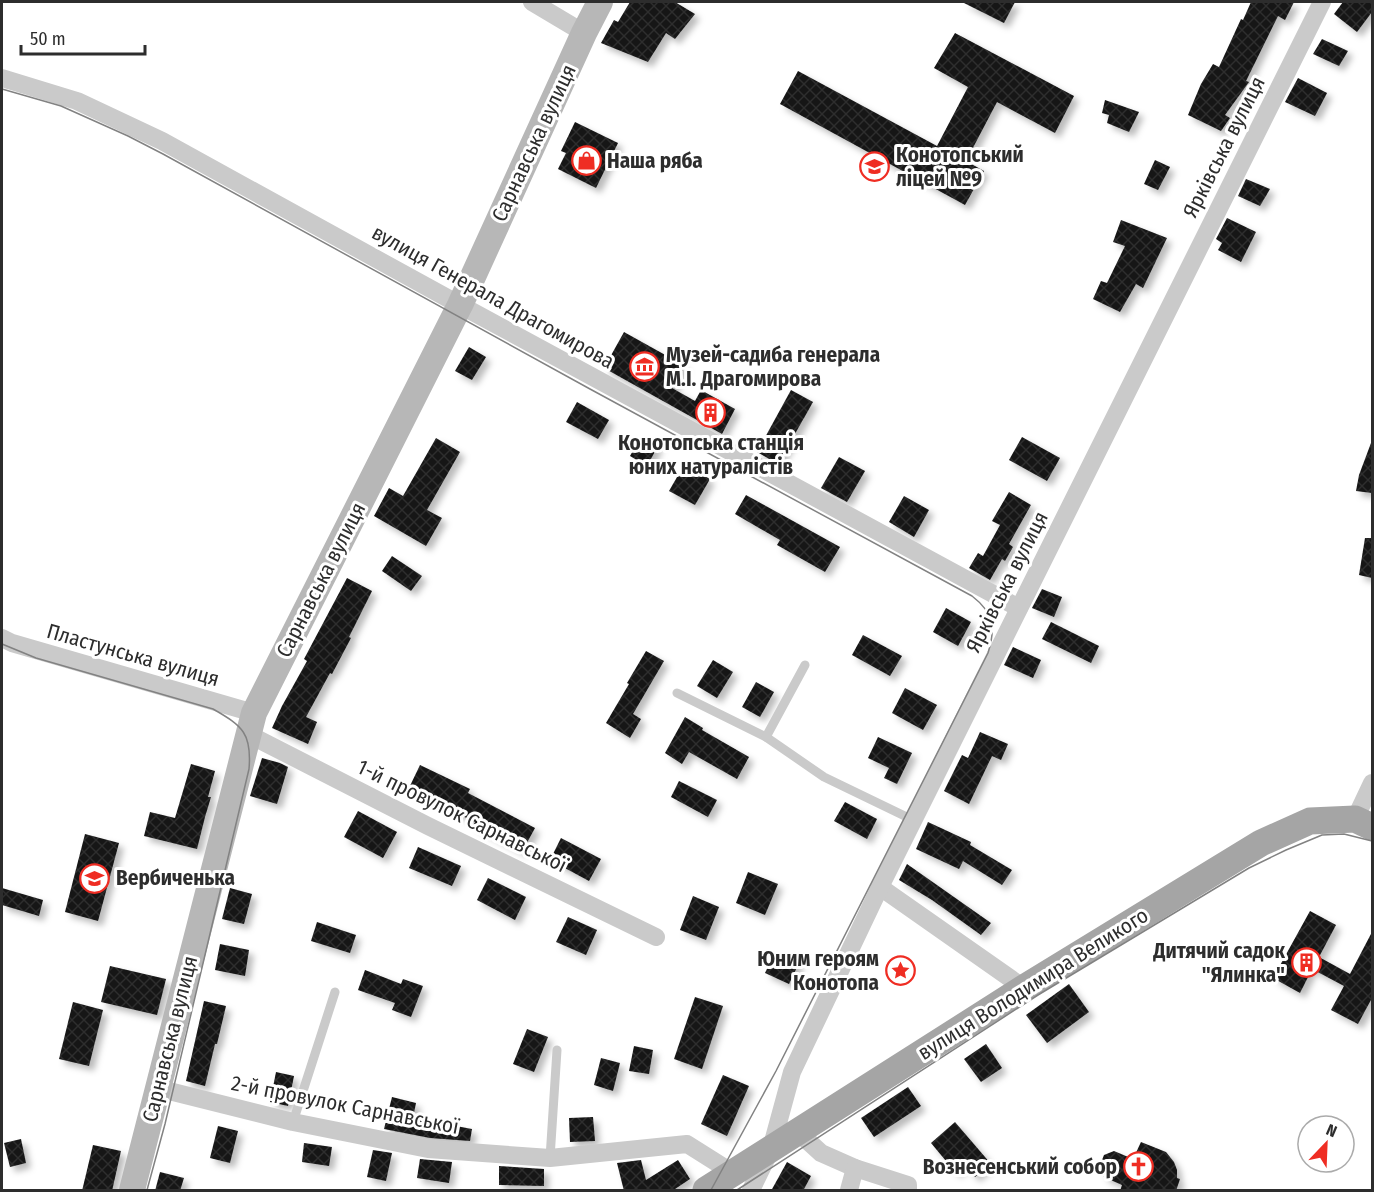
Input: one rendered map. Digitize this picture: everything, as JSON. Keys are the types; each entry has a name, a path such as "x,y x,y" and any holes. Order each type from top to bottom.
{"main road":[{"name":"вулиця Володимира Великого","path":"706,1191 742,1182 771,1149 1024,988 1260,843 1310,821 1364,823"}],"street":[{"path":"532,2 584,33"},
{"name":"Сарнавська вулиця","path":"132,1191 251,724 460,305 600,2"},
{"name":"Ярківська вулиця","path":"771,1149 792,1072 880,887 1322,2"},
{"name":"вулиця Генерала Драгомирова","path":"2,78 77,101 162,141 1019,608"},
{"name":"Пластунська вулиця","path":"2,638 251,724"},
{"name":"1-й провулок Сарнавської","path":"251,724 428,826 656,937"},
{"path":"1364,823 1372,783"},
{"path":"880,887 1024,988"},
{"name":"2-й провулок Сарнавської","path":"157,1089 293,1122 428,1149 550,1158 687,1144 742,1182"},
{"path":"798,1132 821,1153 855,1168 908,1185 908,1191"},
{"path":"849,1191 855,1168"}],"lane":[{"path":"766,737 805,665"},
{"path":"676,693 766,737 824,777 913,820"},
{"path":"293,1122 335,992"},
{"path":"550,1158 557,1050"}],"building":[{"path":"630,2 675,2 695,14 675,39 666,33 648,62 601,43 614,20 618,22"},
{"path":"962,2 1015,2 1004,23"},
{"path":"1251,2 1294,2 1285,20 1278,16 1246,81 1249,82 1225,115 1230,118 1221,131 1188,115 1201,84 1213,64 1219,67"},
{"path":"1343,2 1372,2 1372,12 1357,32 1334,14"},
{"path":"955,33 1074,96 1055,133 997,102 966,161 984,171 965,205 780,104 798,71 937,146 968,87 934,68"},
{"path":"1322,39 1348,51 1339,66 1313,54"},
{"path":"1298,78 1327,93 1315,116 1285,102"},
{"path":"1105,100 1139,112 1129,132 1107,123 1109,115 1102,113"},
{"name":"Наша ряба","path":"575,122 618,143 596,188 558,169 566,153 561,151"},
{"path":"1155,160 1170,167 1158,190 1144,184"},
{"path":"1246,179 1270,189 1260,206 1238,196"},
{"path":"1227,218 1256,232 1241,262 1218,250 1222,243 1216,239"},
{"path":"1121,220 1167,238 1143,288 1136,284 1120,312 1093,299 1101,281 1107,283 1125,246 1113,242"},
{"name":"Музей-садиба генерала М.І. Драгомирова","path":"624,332 685,366 672,388 695,401 701,390 735,409 722,434 604,368"},
{"path":"469,347 486,357 472,380 455,371"},
{"path":"791,390 813,402 778,464 757,452"},
{"path":"577,402 609,420 598,439 566,422"},
{"path":"641,436 658,446 647,466 630,456"},
{"path":"1022,437 1060,458 1047,481 1009,460"},
{"path":"436,438 460,452 427,510 442,518 426,546 374,516 389,488 403,496"},
{"path":"1371,443 1372,493 1356,491 1359,475"},
{"path":"839,457 865,471 847,502 821,488"},
{"path":"684,465 710,479 695,505 669,491"},
{"path":"1009,492 1031,505 1009,544 1013,547 1005,561 1002,559 990,580 969,568 978,553 983,556 1000,525 992,521"},
{"path":"746,495 840,547 825,572 777,545 780,540 735,514"},
{"path":"904,496 929,510 914,537 889,522"},
{"path":"1365,538 1372,538 1372,578 1359,575"},
{"path":"392,556 422,576 411,591 382,571"},
{"path":"347,578 372,591 349,637 351,638 306,717 317,722 308,744 272,728 307,661 304,659"},
{"path":"1042,589 1062,597 1054,617 1032,608"},
{"path":"946,608 971,622 958,646 933,632"},
{"path":"1051,622 1099,646 1091,663 1042,639"},
{"path":"863,635 902,656 890,676 852,655"},
{"path":"1013,647 1041,660 1033,678 1004,665"},
{"path":"646,651 664,661 633,714 641,719 630,738 606,723"},
{"path":"713,660 733,672 717,698 697,686"},
{"path":"756,682 774,692 760,717 742,707"},
{"path":"905,688 937,705 923,730 892,713"},
{"path":"685,717 703,728 702,730 749,757 737,779 689,752 682,764 665,753"},
{"path":"980,732 1008,744 1001,760 992,756 969,804 944,791 962,755 968,758"},
{"path":"878,737 912,753 897,784 884,778 889,768 868,758"},
{"path":"262,758 288,767 277,804 250,796"},
{"path":"191,764 215,771 208,797 211,797 197,849 144,836 150,812 175,818"},
{"path":"420,765 470,789 468,793 535,828 522,852 473,826 475,822 408,790"},
{"path":"679,781 717,800 708,817 671,797"},
{"path":"845,802 877,819 867,839 834,821"},
{"path":"358,811 397,832 383,858 344,837"},
{"path":"928,822 971,842 970,845 1012,870 1002,885 963,861 959,869 916,849"},
{"path":"85,834 119,843 98,921 65,912"},
{"path":"561,838 601,859 589,881 550,860"},
{"path":"418,847 461,866 452,886 409,868"},
{"path":"907,864 991,923 981,935 899,880"},
{"path":"748,872 778,884 765,915 736,903"},
{"path":"488,878 526,897 515,920 477,900"},
{"path":"2,888 43,900 39,916 2,905"},
{"path":"230,888 252,894 244,924 222,919"},
{"path":"693,896 719,907 706,940 680,930"},
{"name":"Дитячий садок \"Ялинка\"","path":"1310,911 1336,925 1319,957 1350,974 1372,932 1372,998 1358,1024 1331,1010 1344,986 1312,969 1300,993 1273,978"},
{"path":"568,917 597,930 586,955 556,942"},
{"path":"317,922 356,935 350,953 311,941"},
{"path":"220,944 249,950 245,976 215,970"},
{"path":"775,952 799,963 789,984 765,973"},
{"path":"110,966 166,979 157,1015 101,1002"},
{"path":"365,970 401,984 403,979 423,986 411,1017 392,1010 395,1003 358,990"},
{"path":"1069,984 1089,1012 1047,1043 1026,1015"},
{"path":"695,997 723,1006 702,1069 674,1059"},
{"path":"204,1001 226,1006 205,1086 186,1081"},
{"path":"73,1002 103,1010 89,1066 59,1059"},
{"path":"527,1029 548,1037 534,1072 513,1064"},
{"path":"986,1044 1002,1068 981,1082 964,1059"},
{"path":"634,1046 653,1050 649,1074 629,1071"},
{"path":"601,1058 620,1063 613,1091 594,1085"},
{"path":"276,1072 294,1076 288,1106 270,1102"},
{"path":"723,1075 749,1086 727,1136 701,1124"},
{"path":"908,1087 921,1106 874,1137 861,1118"},
{"path":"392,1097 416,1103 413,1118 472,1129 470,1141 430,1138 384,1129"},
{"path":"593,1117 595,1141 570,1142 569,1118"},
{"path":"955,1122 991,1164 975,1177 965,1165 956,1173 931,1143"},
{"path":"218,1126 238,1131 230,1163 210,1158"},
{"path":"21,1139 26,1163 10,1167 4,1143"},
{"name":"Вознесенський собор","path":"1141,1142 1166,1152 1174,1162 1177,1178 1180,1179 1176,1191 1120,1191 1122,1185 1104,1177 1100,1165 1104,1155 1114,1151 1133,1159"},
{"path":"304,1143 332,1147 329,1166 302,1162"},
{"path":"93,1145 121,1151 112,1191 82,1191"},
{"path":"373,1150 392,1153 386,1181 367,1177"},
{"path":"420,1159 452,1162 449,1183 417,1178"},
{"path":"641,1160 646,1180 678,1160 690,1179 672,1191 624,1191 617,1163"},
{"path":"787,1162 811,1176 803,1191 771,1191"},
{"path":"499,1166 544,1169 544,1186 499,1185"},
{"path":"160,1172 184,1178 180,1191 155,1191"}],"tram line":[{"path":"2,89 61,106 163,154 972,596 989,615 992,636 988,653 776,1071 711,1190"},
{"path":"2,644 36,658 213,709 238,726 247,739 249,769 165,1124 147,1190"},
{"path":"737,1190 1038,995 1249,868 1322,835 1344,834 1372,841"}],"place":[{"name":"Наша ряба","path":"586,161"},
{"name":"Конотопський ліцей №9","path":"875,167"},
{"name":"Музей-садиба генерала М.І. Драгомирова","path":"645,367"},
{"name":"Конотопська станція юних натуралістів","path":"711,412"},
{"name":"Вербиченька","path":"95,878"},
{"name":"Дитячий садок \"Ялинка\"","path":"1306,963"},
{"name":"Юним героям Конотопа","path":"900,971"},
{"name":"Вознесенський собор","path":"1138,1167"}]}
